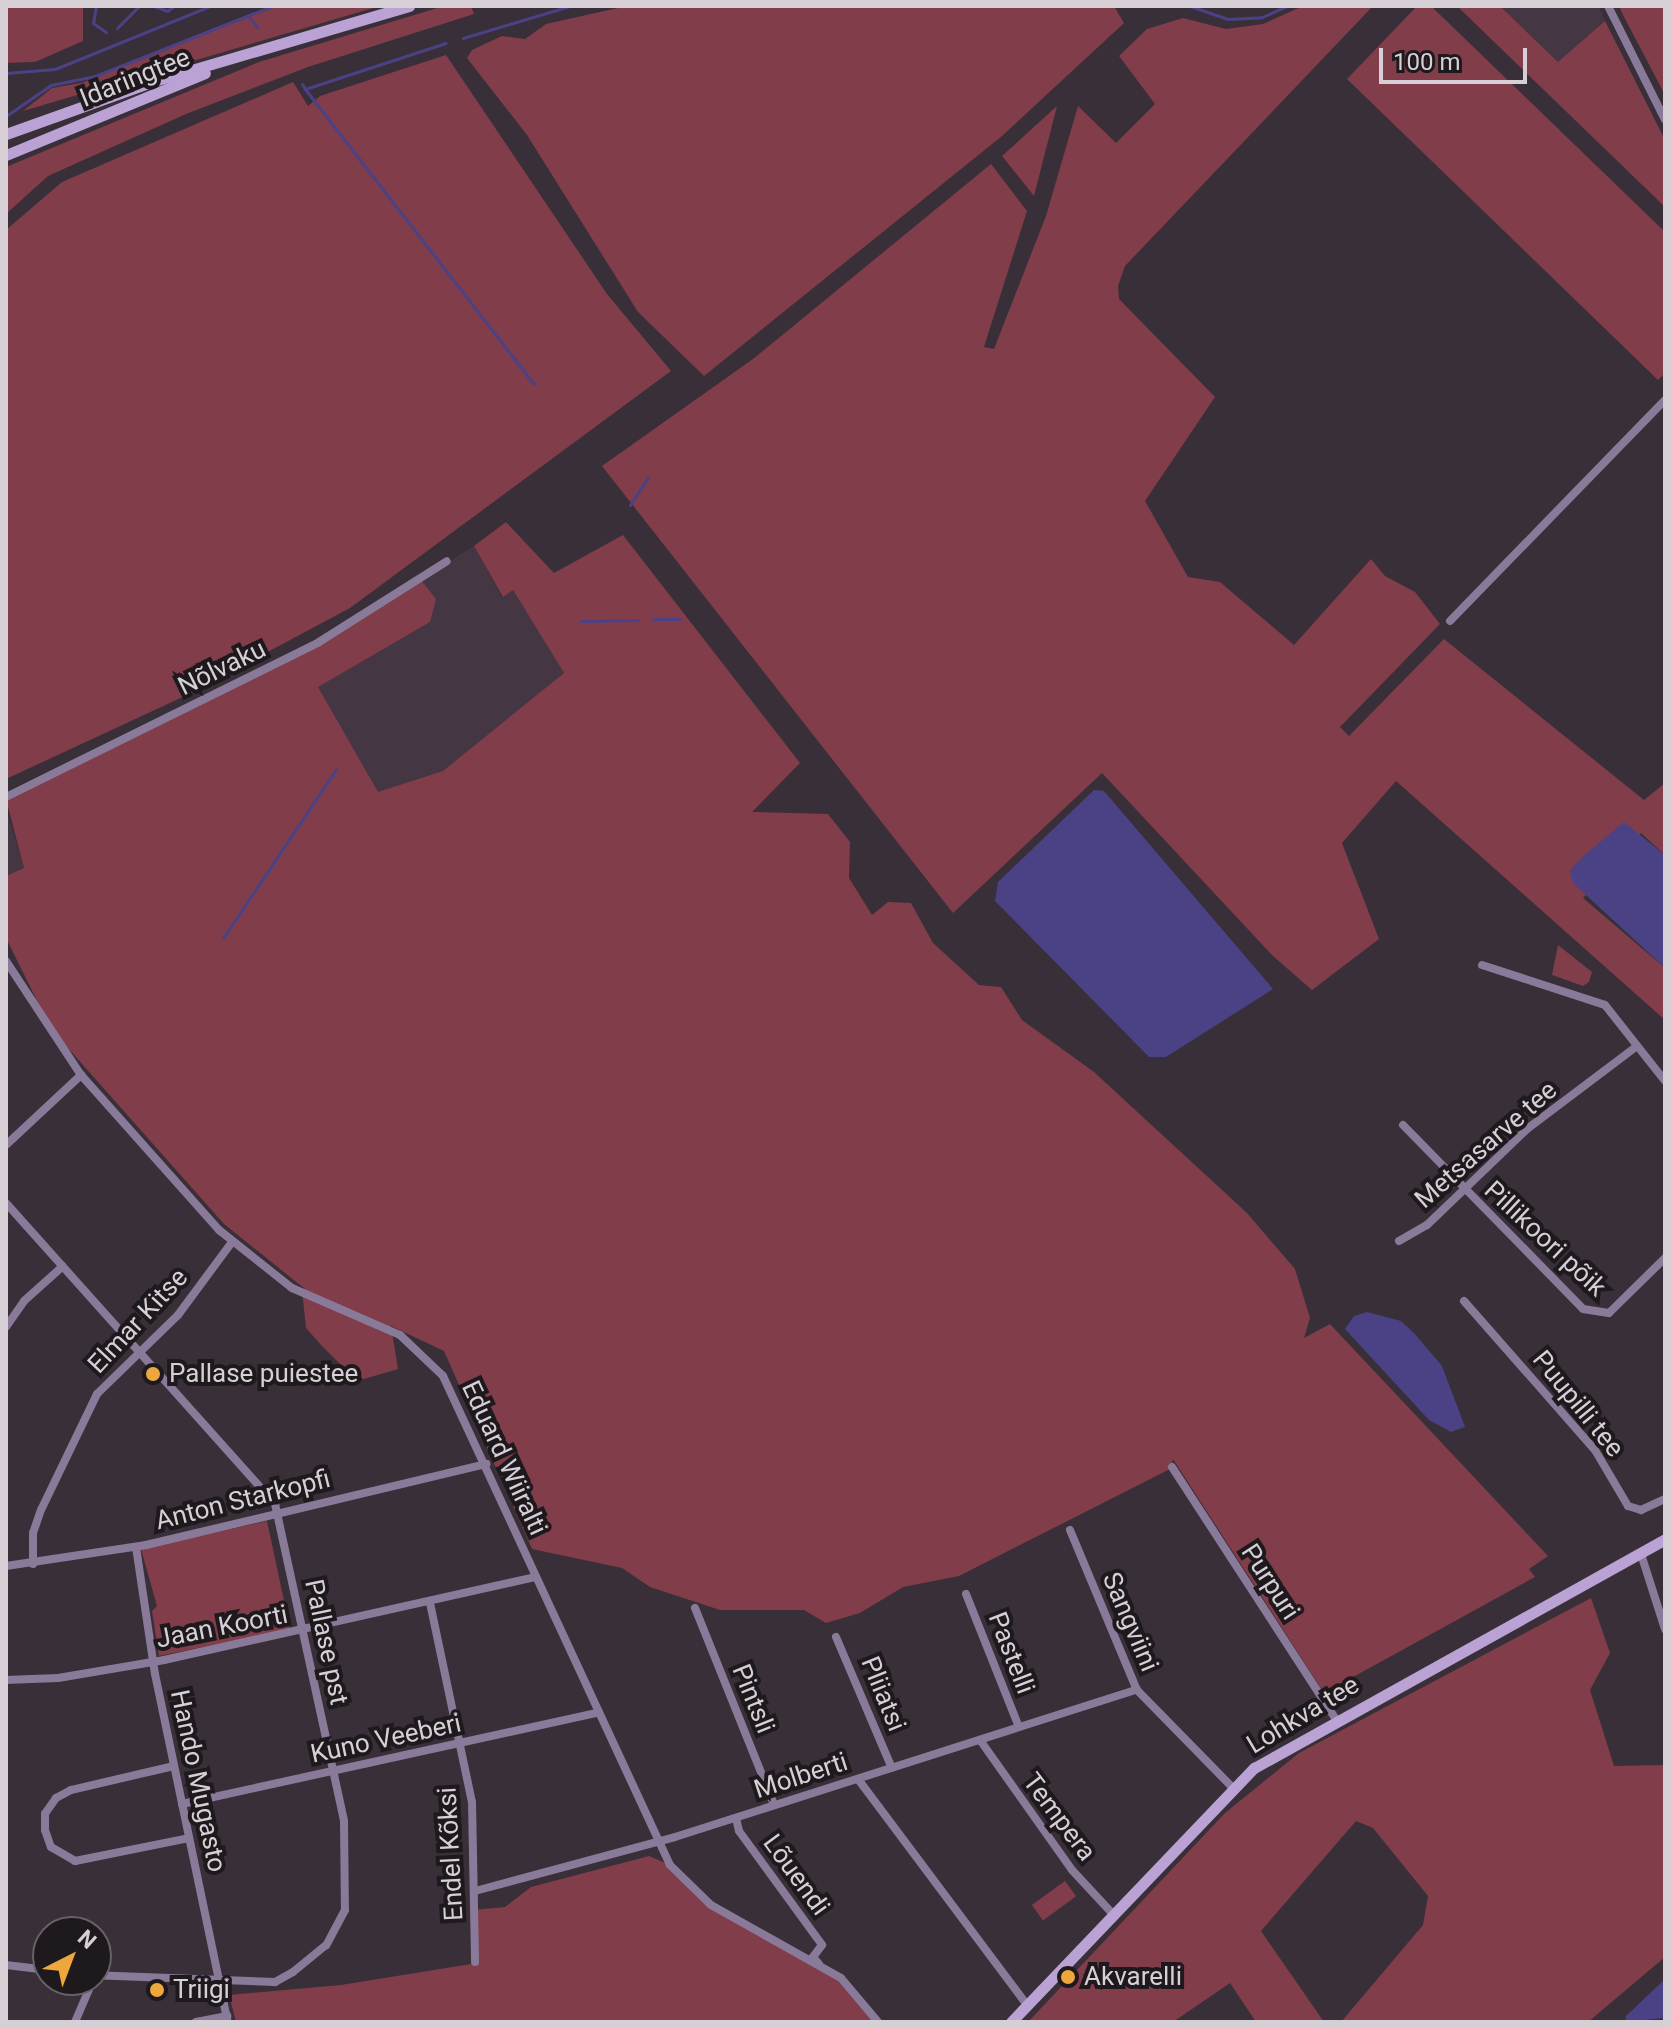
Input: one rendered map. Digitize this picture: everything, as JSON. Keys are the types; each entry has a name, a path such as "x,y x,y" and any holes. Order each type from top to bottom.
{"street":[{"name":"Idaringtee","path":"10,131 154,81 409,6"},
{"path":"1608,6 1665,120"},
{"name":"Idaringtee","path":"6,155 281,44"},
{"path":"1450,621 1665,400"},
{"name":"Nõlvaku","path":"6,797 319,642 447,561"},
{"path":"1482,965 1605,1005 1665,1081"},
{"name":"Eduard Wiiralti","path":"8,968 81,1075 232,1242 292,1288 380,1325 417,1348 451,1387 670,1865 711,1905 819,1964"},
{"name":"Metsasarve tee","path":"1399,1241 1427,1225 1527,1129 1636,1047"},
{"path":"6,1145 81,1075"},
{"name":"Pillikoori põik","path":"1403,1125 1583,1309 1597,1315 1609,1313 1665,1258"},
{"name":"Pallase pst","path":"6,1203 266,1490 277,1512 333,1770 346,1851 345,1910 335,1932 308,1960 275,1982 112,1978"},
{"name":"Elmar Kitse","path":"33,1564 33,1533 41,1510 97,1394 139,1349 178,1315 232,1242"},
{"path":"6,1327 24,1301 63,1266"},
{"name":"Puupilli tee","path":"1464,1301 1595,1450 1628,1506 1641,1510 1665,1499"},
{"name":"Anton Starkopfi","path":"6,1566 136,1547 487,1464"},
{"name":"Purpuri","path":"1172,1467 1335,1718"},
{"name":"Sangviini","path":"1070,1530 1137,1690 1233,1788"},
{"name":"Lohkva tee","path":"1011,2022 1233,1788 1272,1755 1665,1539"},
{"name":"Hando Mugasto","path":"136,1547 174,1766 228,2019"},
{"path":"1641,1554 1665,1629"},
{"name":"Jaan Koorti","path":"6,1680 58,1678 154,1661 303,1632 536,1577"},
{"name":"Pastelli","path":"966,1594 1019,1727"},
{"name":"Endel Kõksi","path":"430,1603 472,1802 475,1962"},
{"name":"Pintsli","path":"695,1608 774,1805"},
{"name":"Pliiatsi","path":"836,1637 892,1768"},
{"name":"Molberti","path":"475,1891 736,1818 1137,1690"},
{"name":"Kuno Veeberi","path":"182,1804 599,1712"},
{"name":"Tempera","path":"980,1740 1072,1870 1112,1913"},
{"path":"174,1766 71,1790 56,1798 45,1814 45,1830 51,1847 75,1861 189,1838"},
{"path":"858,1779 1027,2005"},
{"name":"Lõuendi","path":"736,1818 739,1831 822,1945 813,1957 819,1964"},
{"path":"819,1964 841,1978 878,2022"},
{"path":"6,1965 32,1968"},
{"path":"75,2022 87,1996"},
{"path":"196,2022 228,2019"}],"shaded area":[{"path":"6,6 83,6 83,41 35,62 6,63"},
{"path":"277,6 380,6 23,111 52,88 81,83"},
{"path":"444,6 471,6 474,14 308,67 186,114 48,176 6,214 6,167 259,62"},
{"path":"627,6 1114,6 1124,23 1002,136 704,376 638,312 527,135 467,58 472,50 502,36 525,39 546,24"},
{"path":"1303,6 1373,6 1125,266 1118,286 1119,299 1215,397 1145,501 1188,577 1220,582 1294,645 1371,559 1385,576 1415,592 1440,624 1340,727 1349,736 1444,639 1644,800 1665,783 1665,855 1641,833 1583,898 1665,968 1665,1020 1396,781 1342,843 1379,939 1312,990 1273,956 1102,773 953,913 602,466 753,359 991,164 1027,211 984,347 994,349 1046,216 1078,106 1116,143 1155,104 1119,56 1147,29 1183,18 1226,29 1263,24"},
{"path":"1417,6 1431,6 1665,232 1665,373 1658,380 1347,79"},
{"path":"1457,6 1500,6 1558,62 1605,21 1665,140 1665,207"},
{"path":"1500,6 1599,6 1605,21 1559,63"},
{"path":"1619,6 1665,6 1665,95 1623,15"},
{"path":"446,55 607,294 671,371 350,608 187,695 6,779 6,230 62,182 293,82 308,106 320,96"},
{"path":"1057,106 1034,196 1002,156"},
{"path":"506,522 554,573 623,535 800,763 752,812 828,814 850,842 849,878 872,915 888,902 911,903 933,943 979,985 1001,987 1022,1020 1094,1072 1247,1213 1295,1269 1310,1318 1304,1338 1330,1324 1548,1556 1529,1569 1535,1577 1324,1693 1173,1459 1170,1469 959,1576 903,1587 860,1613 826,1623 804,1610 720,1610 650,1587 622,1568 532,1549 444,1351 391,1326 398,1369 357,1381 321,1345 306,1328 302,1290 310,1293 224,1224 51,1029 6,938 6,876 24,868 6,799 301,653 420,579 436,599 430,622 318,687 378,792 443,771 564,673 513,590 503,597 474,546"},
{"path":"474,546 502,597 513,590 564,673 444,771 378,793 317,686 430,622 420,579"},
{"path":"1094,790 1104,791 1273,989 1166,1057 1149,1057 995,901 998,882"},
{"path":"6,807 24,868 6,876"},
{"path":"1624,822 1665,855 1665,968 1573,883 1570,871 1580,859"},
{"path":"1558,945 1592,972 1589,982 1583,986 1552,975"},
{"path":"1367,1312 1401,1321 1415,1334 1442,1366 1465,1427 1451,1432 1429,1420 1345,1329 1354,1316"},
{"path":"267,1521 290,1629 159,1656 152,1611 157,1606 141,1549"},
{"path":"1591,1598 1610,1653 1590,1690 1614,1766 1665,1765 1665,1957 1588,2022 1341,2022 1423,1925 1428,1896 1373,1828 1356,1821 1261,1931 1324,2022 1256,2022 1230,1983 1173,2022 1028,2022 1225,1813 1299,1753"},
{"path":"649,1856 670,1865 711,1905 841,1978 876,2022 236,2022 229,1995 341,1985 471,1964 473,1910 505,1907 531,1887"},
{"path":"1065,1881 1076,1896 1043,1920 1032,1905"},
{"path":"1665,1979 1665,2018 1625,2022 1626,2016"}],"waterway":[{"path":"96,6 93,23 106,32"},
{"path":"117,28 139,6"},
{"path":"154,6 167,11 174,6"},
{"path":"6,73 55,69 210,6"},
{"path":"6,116 51,85 95,76 272,6"},
{"path":"463,38 570,6"},
{"path":"1190,6 1228,19 1262,17 1287,6"},
{"path":"249,17 257,27"},
{"path":"302,84 305,89 446,43"},
{"path":"305,89 534,384"},
{"path":"630,505 648,477"},
{"path":"653,619 680,619"},
{"path":"581,621 638,620"},
{"path":"223,938 336,769"}],"place":[{"name":"Pallase puiestee","path":"153,1374"},
{"name":"Akvarelli","path":"1068,1977"},
{"name":"Triigi","path":"157,1990"}]}
